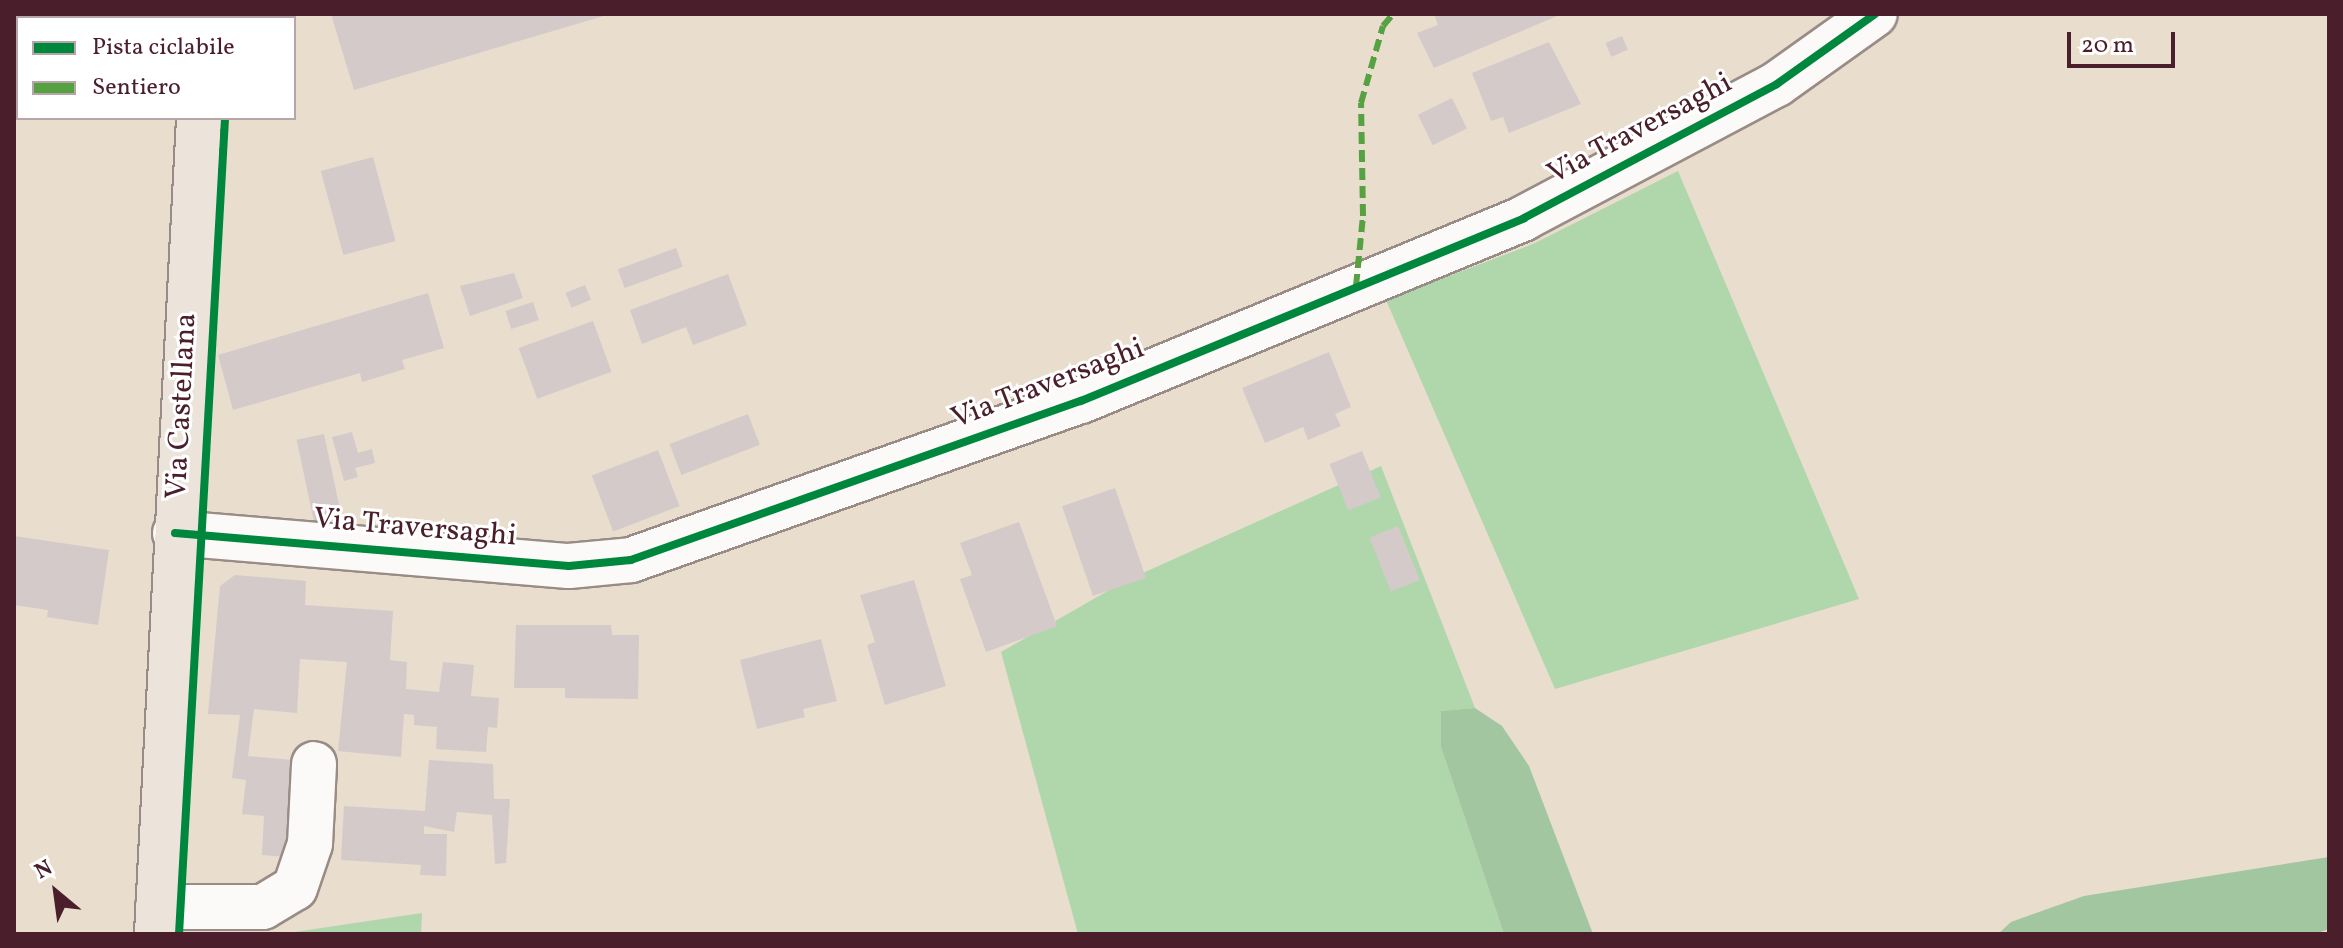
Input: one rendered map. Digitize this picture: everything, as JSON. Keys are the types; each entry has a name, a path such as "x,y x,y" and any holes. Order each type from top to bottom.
{"main road":[{"name":"Via Castellana","path":"158,920 175,533 199,120"}],"street":[{"name":"Via Traversaghi","path":"175,533 569,566 631,560 1081,401 1524,218 1777,84 1875,14"},
{"path":"158,920 263,907 295,888 310,844 314,764"}],"green space":[{"path":"1678,171 1859,599 1555,689 1386,300 1533,244"},
{"path":"1381,466 1475,708 1441,711 1441,747 1504,934 1078,934 1001,652 1125,581"},
{"path":"1475,708 1502,726 1529,766 1593,934 1504,934 1441,747 1441,711"},
{"path":"2329,857 2329,929 2315,934 1998,934 2011,922 2084,896"},
{"path":"422,913 421,934 288,934 288,933"}],"building":[{"path":"14,14 38,14 16,16 16,36"},
{"path":"331,14 607,14 607,15 354,90"},
{"path":"1434,14 1562,14 1434,68 1417,33 1438,25"},
{"path":"1622,36 1628,50 1611,57 1605,43"},
{"path":"1549,42 1581,104 1509,133 1503,117 1491,121 1472,73"},
{"path":"1452,98 1467,129 1433,145 1418,115"},
{"path":"373,157 396,241 343,255 321,171"},
{"path":"676,248 683,267 625,288 618,269"},
{"path":"514,273 523,298 470,316 460,286"},
{"path":"728,274 747,325 693,345 686,327 642,344 630,310"},
{"path":"585,285 591,300 572,308 566,293"},
{"path":"428,293 444,348 402,360 405,369 362,382 360,373 233,410 218,355"},
{"path":"533,302 539,320 511,329 505,311"},
{"path":"593,321 611,372 537,399 519,348"},
{"path":"1329,352 1351,407 1335,414 1341,426 1308,440 1303,427 1265,443 1242,388"},
{"path":"748,414 760,445 681,475 670,444"},
{"path":"352,432 358,453 372,449 375,463 355,468 358,477 344,481 332,437"},
{"path":"324,434 342,517 314,523 297,440"},
{"path":"658,450 680,506 613,531 592,475"},
{"path":"1362,451 1381,497 1348,510 1330,464"},
{"path":"1115,488 1146,578 1093,596 1062,506"},
{"path":"1019,522 1057,626 986,652 960,579 972,575 960,543"},
{"path":"1398,526 1420,580 1391,591 1369,538"},
{"path":"14,536 109,550 98,625 47,617 48,610 14,605"},
{"path":"235,575 306,581 305,605 393,611 390,660 407,662 406,689 439,692 443,662 474,665 471,696 499,698 497,728 488,727 486,752 436,749 437,727 414,725 414,715 404,714 401,757 338,751 347,662 300,659 297,713 254,709 248,756 292,760 286,857 262,855 264,816 242,814 246,780 232,778 240,715 208,714 220,586"},
{"path":"914,580 946,686 885,705 867,645 875,642 860,595"},
{"path":"516,625 611,625 612,635 639,635 638,699 565,698 565,688 514,688"},
{"path":"821,639 837,701 803,709 805,717 757,729 740,660"},
{"path":"429,760 493,764 494,799 510,799 506,863 495,864 492,815 457,812 454,832 424,826 424,834 447,834 446,876 420,875 421,865 341,860 344,806 425,811"}],"marked path":[{"path":"1356,286 1363,216 1361,103 1383,26 1393,14"}],"cycle path":[{"path":"175,533 569,566 631,560 1081,401 1524,218 1777,84 1875,14"},
{"path":"179,934 225,120"}]}
